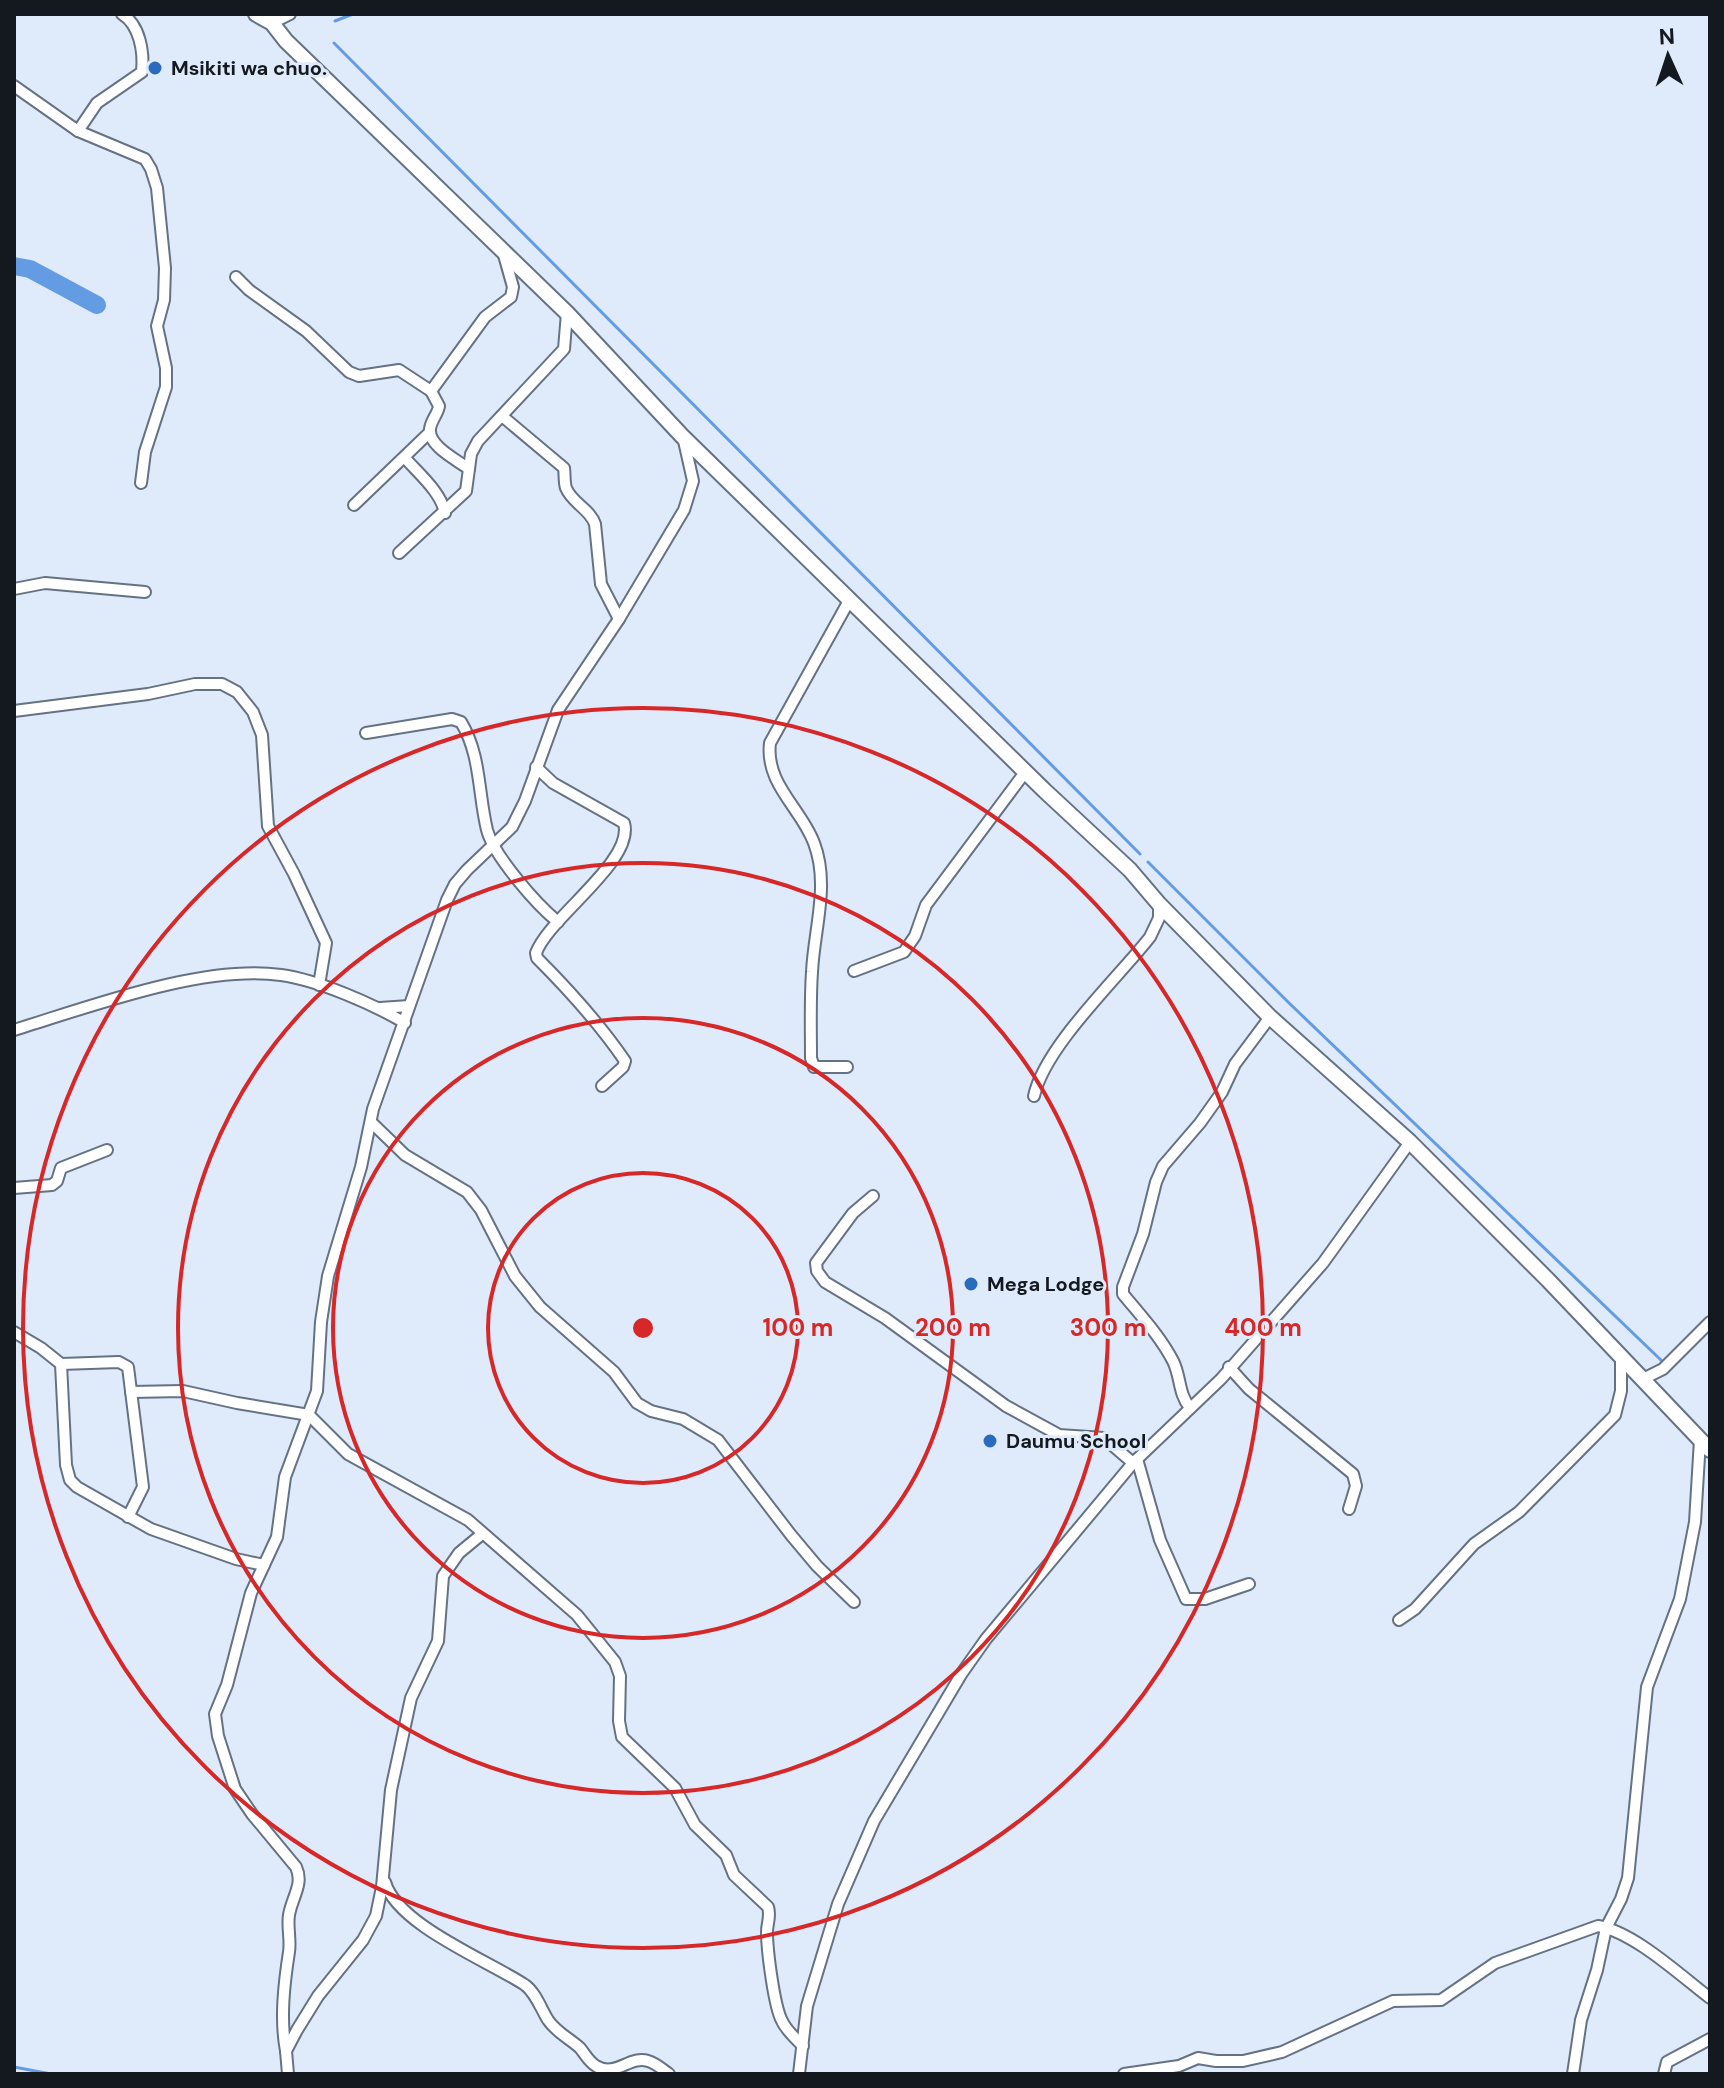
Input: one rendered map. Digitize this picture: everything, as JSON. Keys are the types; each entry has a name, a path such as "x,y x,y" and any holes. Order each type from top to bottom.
{"main road":[{"path":"261,17 567,313 682,436 1130,870 1159,904 1270,1017 1410,1142 1705,1445"}],"street":[{"path":"78,131 97,103 142,72 135,26 122,14"},
{"path":"261,17 290,14"},
{"path":"14,86 78,131 145,159 157,188 165,268 164,300 157,326 166,368 166,387 145,452 141,483"},
{"path":"431,391 485,317 511,297 513,287 504,255"},
{"path":"236,277 306,331 349,372 359,376 399,370 431,391 439,406 429,433 354,505"},
{"path":"399,553 466,491 471,454 478,441 564,349 567,313"},
{"path":"502,416 564,468 566,488 578,505 592,516 601,584 619,619"},
{"path":"429,433 432,441 469,469"},
{"path":"288,2074 282,2024 289,1952 288,1928 299,1872 235,1789 216,1726 217,1707 227,1685 244,1616 277,1537 285,1477 317,1391 321,1322 328,1276 361,1167 384,1074 455,884 512,827 558,710 619,619 684,510 693,481 682,436"},
{"path":"405,458 436,493 445,513"},
{"path":"14,589 45,583 145,592"},
{"path":"847,1067 814,1067 811,1058 812,969 821,914 819,858 813,839 783,795 769,752 770,743 850,599"},
{"path":"14,711 148,694 195,684 222,684 237,692 253,712 262,735 268,826 326,943 319,985"},
{"path":"366,733 452,719 461,722 474,751 487,830 493,848 546,912 558,922"},
{"path":"536,767 553,783 624,823 626,829 615,856 558,922 536,953 537,958 572,992 625,1061 623,1067 602,1086"},
{"path":"854,971 904,952 915,936 926,905 1026,771"},
{"path":"1034,1096 1057,1049 1150,937 1159,918 1159,904"},
{"path":"14,1030 114,999 200,979 242,974 282,975 319,985 380,1008 405,1023"},
{"path":"380,1008 409,1006"},
{"path":"1190,1408 1180,1393 1174,1363 1158,1337 1123,1294 1123,1287 1163,1166 1200,1123 1222,1092 1235,1064 1270,1017"},
{"path":"371,1122 405,1155 467,1192 481,1210 515,1276 540,1307 614,1372 637,1403 651,1411 683,1419 718,1440 817,1566 854,1602"},
{"path":"799,2074 807,2006 838,1904 874,1821 974,1656 1135,1461 1229,1367 1323,1263 1410,1142"},
{"path":"14,1188 52,1185 57,1181 61,1168 107,1150"},
{"path":"873,1196 853,1213 816,1263 817,1271 825,1282 885,1318 1006,1406 1059,1435 1104,1438 1135,1461 1160,1540 1186,1599 1205,1599 1249,1584"},
{"path":"1643,1379 1663,1369 1710,1322"},
{"path":"14,1332 61,1364 124,1363 128,1367 143,1487 128,1517"},
{"path":"1399,1620 1415,1609 1474,1544 1519,1512 1615,1415 1619,1405 1621,1356"},
{"path":"61,1364 63,1442 70,1480 151,1529 236,1559 264,1565"},
{"path":"1229,1367 1249,1389 1353,1474 1356,1486 1349,1509"},
{"path":"131,1392 183,1391 309,1415 348,1454 455,1511 577,1615 619,1667 622,1737 675,1788 695,1825 726,1855 729,1869 768,1907 767,1932 778,2011 787,2029 803,2046"},
{"path":"1573,2074 1581,2020 1606,1928 1628,1878 1647,1687 1680,1599 1695,1522 1705,1445"},
{"path":"286,2051 318,1996 376,1916 384,1876 391,1790 411,1698 438,1641 443,1576 459,1553 482,1534"},
{"path":"384,1876 395,1902 433,1932 533,1993 556,2031 581,2049 596,2067 612,2070 647,2060 669,2074"},
{"path":"1124,2074 1179,2066 1198,2058 1243,2061 1282,2052 1393,2001 1441,2000 1495,1963 1593,1927 1606,1928 1662,1960 1710,1998"},
{"path":"1664,2074 1667,2062 1710,2039"}],"waterway":[{"path":"335,21 353,14"},
{"path":"334,43 1140,854"},
{"path":"14,266 30,269 97,305"},
{"path":"1148,862 1288,1002 1663,1362"},
{"path":"14,2067 51,2074"}],"place":[{"name":"Msikiti wa chuo.","path":"155,68"},
{"name":"Mega Lodge","path":"971,1284"},
{"name":"Daumu School","path":"990,1441"}]}
